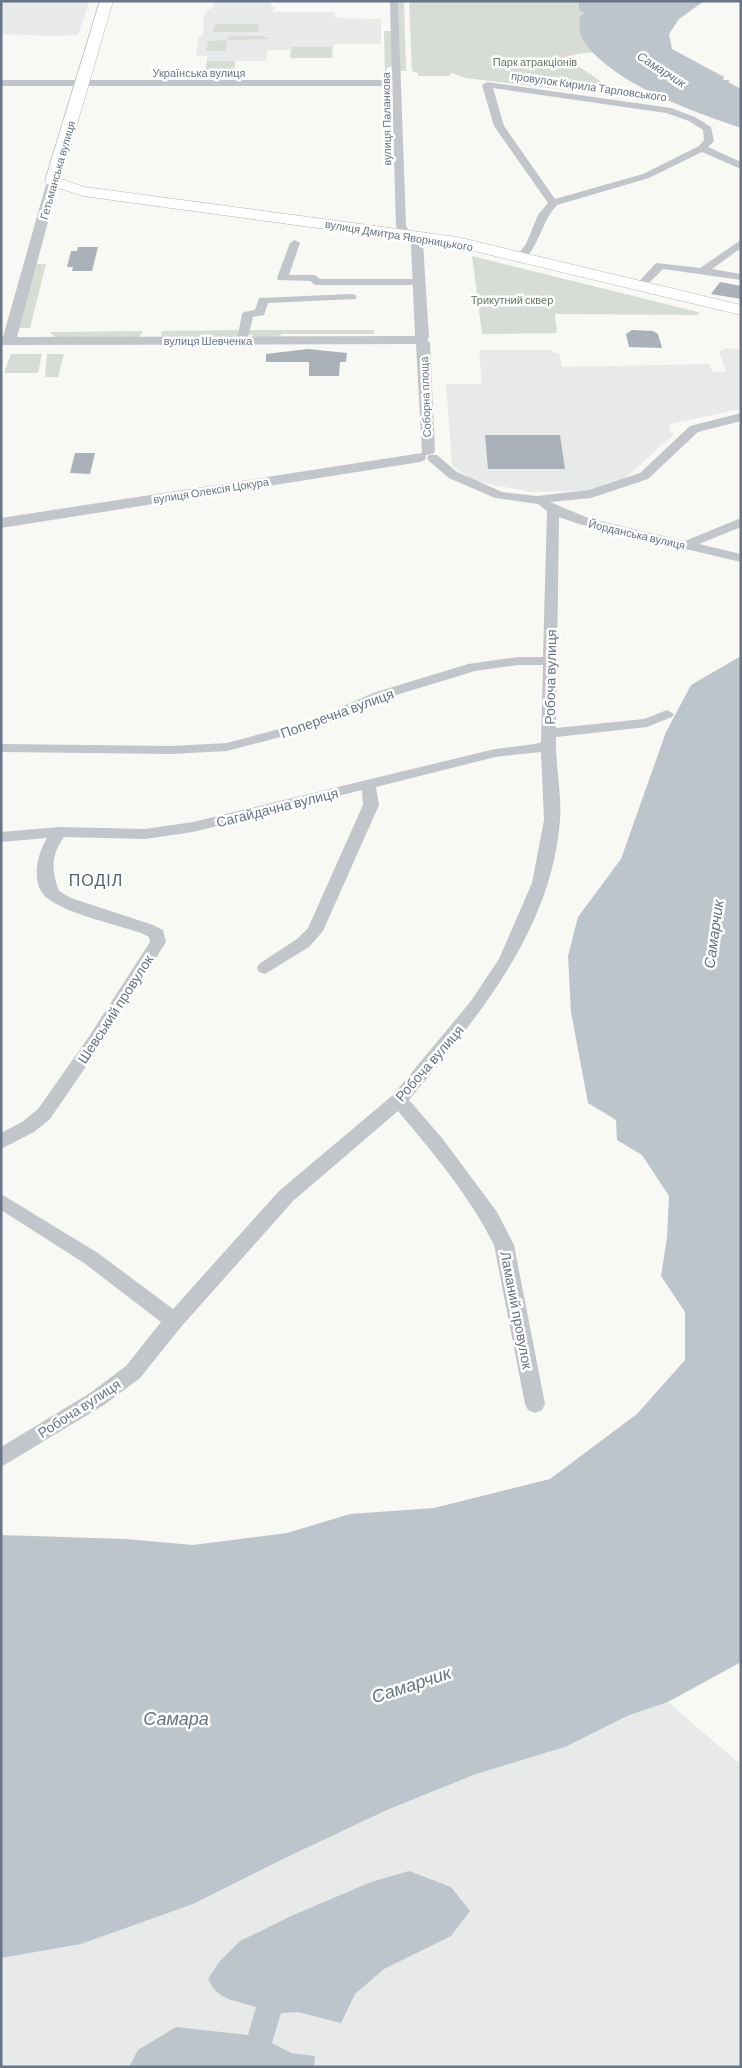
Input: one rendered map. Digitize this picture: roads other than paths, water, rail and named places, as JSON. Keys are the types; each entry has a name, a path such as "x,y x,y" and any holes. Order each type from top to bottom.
{"highway":[{"name":"Гетьманська вулиця","path":"53,181 107,1"},
{"name":"вулиця Дмитра Яворницького","path":"53,181 83,191 457,242 741,310"}],"street":[{"name":"вулиця Паланкова","path":"394,1 401,226 407,235"},
{"name":"Українська вулиця","path":"1,83 396,83"},
{"name":"провулок Кирила Тарловського","path":"553,203 499,126 487,84 668,110 692,119 708,129 709,141 702,148"},
{"path":"521,257 533,245 546,208 553,203 646,176 702,148 741,166"},
{"name":"Гетьманська вулиця","path":"5,341 53,181"},
{"name":"Соборна площа","path":"407,235 418,242 420,340 427,456"},
{"path":"295,243 282,278 315,278 315,282 420,282"},
{"path":"703,271 741,243"},
{"path":"640,286 660,265 741,278"},
{"path":"244,335 248,314 260,313 263,300 352,297"},
{"name":"вулиця Шевченка","path":"5,341 244,335 420,340"},
{"path":"427,456 453,475 499,495 537,500 590,494 644,476 694,429 741,417"},
{"name":"вулиця Олексія Цокура","path":"1,523 427,456"},
{"name":"Йорданська вулиця","path":"537,500 553,510 584,521 741,558"},
{"name":"Робоча вулиця","path":"1,1458 97,1399 133,1372 174,1321 286,1196 399,1100 477,1005 508,960 540,882 552,820 549,660 553,510"},
{"path":"686,545 741,522"},
{"name":"Поперечна вулиця","path":"1,748 172,750 227,747 317,723 378,696 473,667 518,661 549,660"},
{"name":"Сагайдачна вулиця","path":"1,837 60,832 145,834 193,827 494,753 537,748 549,738 647,723 667,714"},
{"path":"266,968 302,943 315,931 371,805 371,794 368,785"},
{"name":"Шевський провулок","path":"1,1142 28,1127 44,1114 94,1042 158,942 157,934 147,929 65,902 52,894 45,869 45,855 60,832"},
{"name":"Ламаний провулок","path":"399,1100 435,1143 490,1217 504,1245 535,1404"},
{"path":"1,1202 91,1258 174,1321"}],"water":[{"name":"Самарчик","path":"579,1 704,1 679,19 669,34 672,49 724,77 723,80 730,80 728,82 741,89 741,128 652,93 609,67 593,52 581,36 579,17 584,13 579,10"},
{"name":"Самара","path":"741,656 741,1662 668,1702 627,1716 565,1747 476,1774 387,1810 193,1904 81,1944 1,1958 1,1535 125,1539 193,1545 287,1533 350,1514 434,1508 550,1479 637,1414 685,1360 685,1312 661,1276 667,1238 669,1196 642,1155 617,1140 616,1120 588,1103 571,1012 568,956 578,917 621,859 666,732 691,685"},
{"path":"409,1871 451,1887 470,1911 451,1936 384,1969 355,1994 341,2023 298,2012 281,2013 272,2043 291,2053 315,2056 314,2067 129,2067 138,2050 176,2027 248,2035 256,2007 228,1999 217,1992 212,1986 208,1979 219,1962 240,1941 291,1916 371,1882"}],"district":[{"name":"ПОДІЛ","path":"96,879"}],"park label":[{"name":"Парк атракціонів","path":"535,61"},
{"name":"Трикутний сквер","path":"512,299"}]}
